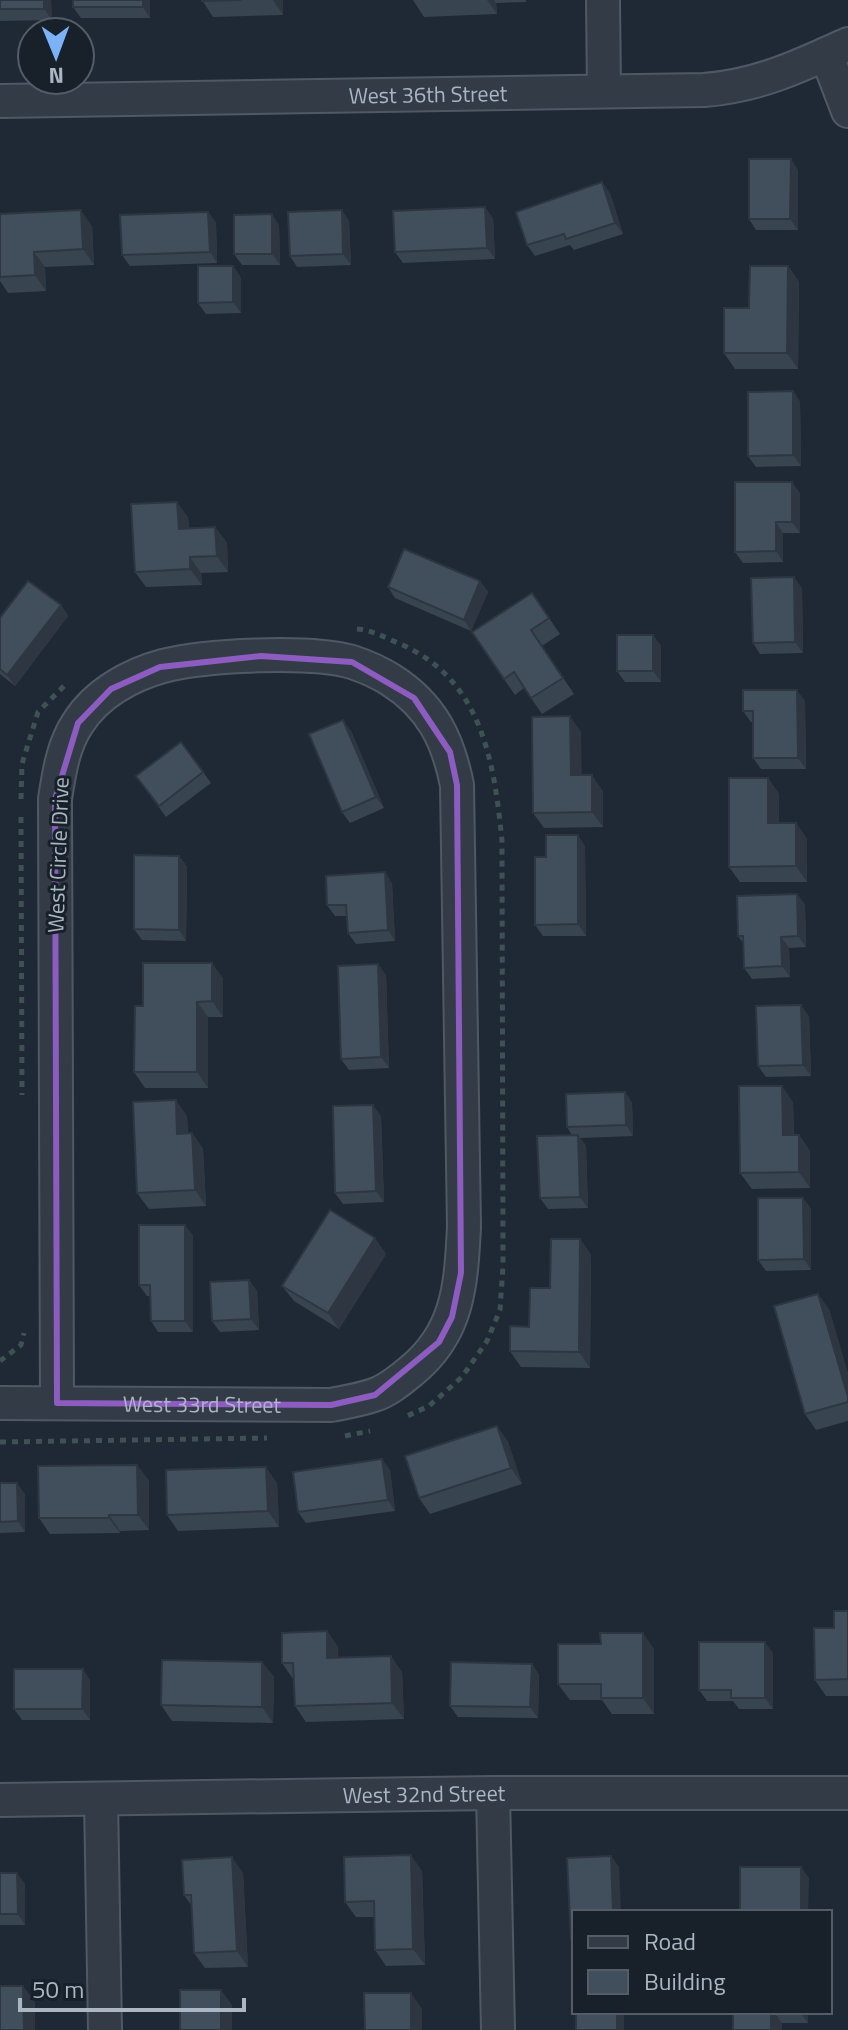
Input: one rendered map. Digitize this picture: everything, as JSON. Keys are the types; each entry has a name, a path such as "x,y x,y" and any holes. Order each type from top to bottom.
{"street":[{"path":"603,0 604,90"},
{"path":"837,49 848,111"},
{"name":"West 36th Street","path":"0,101 704,90 736,87 773,77 837,49"},
{"name":"West Circle Drive","path":"57,1403 55,799 62,758 78,723 111,689 160,667 190,660 274,656 352,662 390,680 414,698 433,719 450,752 457,785 464,1227 461,1273 452,1317 439,1342 418,1366 398,1381"},
{"name":"West 33rd Street","path":"0,1403 331,1405 375,1395 398,1381"},
{"path":"493,1793 498,2030"},
{"name":"West 32nd Street","path":"0,1800 493,1793 848,1793"},
{"path":"101,1799 105,2030"}],"path":[{"path":"352,629 366,630 416,650 450,679 477,717 495,776 502,841 503,1266 500,1310 487,1341 462,1377 429,1406 402,1418"},
{"path":"21,800 22,764 38,712 72,678"},
{"path":"21,814 22,1098"},
{"path":"0,1361 21,1345 26,1328"},
{"path":"331,1437 357,1435 378,1428"},
{"path":"0,1442 273,1438"}],"highlighted area":[{"path":"261,656 352,662 414,698 450,752 457,785 461,1273 452,1317 439,1342 375,1395 331,1405 57,1403 55,799 78,723 111,689 160,667"}],"building":[{"path":"0,0 44,0 44,9 0,9"},
{"path":"73,0 143,0 143,7 73,7"},
{"path":"749,159 791,159 790,219 749,219"},
{"path":"602,182 615,223 566,239 564,234 527,245 516,212"},
{"path":"485,207 487,248 395,252 393,211"},
{"path":"81,210 83,249 34,252 35,275 0,277 0,214"},
{"path":"342,210 343,254 290,256 288,212"},
{"path":"208,212 210,252 122,255 120,215"},
{"path":"272,214 272,254 234,254 234,215"},
{"path":"198,266 233,266 233,302 198,303"},
{"path":"750,266 788,266 787,353 724,353 724,308 749,308"},
{"path":"793,391 793,455 748,456 748,392"},
{"path":"735,482 792,482 792,522 776,522 776,551 735,552"},
{"path":"177,502 179,529 215,527 217,556 190,557 190,569 135,572 131,504"},
{"path":"404,549 480,581 464,620 388,587"},
{"path":"794,577 795,642 753,643 751,578"},
{"path":"28,581 61,605 7,675 0,669 0,618"},
{"path":"532,593 549,618 531,630 563,678 531,698 514,672 504,679 472,632"},
{"path":"617,635 653,635 653,671 617,671"},
{"path":"743,690 797,690 798,758 753,758 753,711 743,711"},
{"path":"570,716 571,775 592,775 592,812 533,813 532,717"},
{"path":"343,720 376,797 342,812 309,734"},
{"path":"181,742 203,772 159,806 136,776"},
{"path":"729,778 768,778 768,823 796,823 796,866 729,867"},
{"path":"546,835 578,835 578,924 535,925 535,857 546,857"},
{"path":"134,855 179,856 179,930 134,929"},
{"path":"385,872 388,930 348,933 346,905 327,905 326,876"},
{"path":"797,894 798,936 781,937 782,966 744,968 743,936 738,936 737,896"},
{"path":"143,963 212,963 212,1001 197,1002 197,1072 134,1072 135,1006 143,1006"},
{"path":"378,964 381,1057 341,1059 338,966"},
{"path":"801,1005 803,1065 758,1066 756,1006"},
{"path":"739,1086 782,1086 783,1135 799,1135 799,1172 740,1173"},
{"path":"625,1092 626,1125 567,1127 566,1094"},
{"path":"176,1100 177,1134 192,1133 195,1190 137,1193 133,1102"},
{"path":"373,1105 376,1191 335,1193 333,1106"},
{"path":"578,1135 580,1197 540,1198 537,1136"},
{"path":"758,1198 803,1198 804,1259 758,1260"},
{"path":"330,1210 375,1238 328,1313 282,1286"},
{"path":"139,1225 185,1225 185,1321 151,1321 150,1285 139,1285"},
{"path":"551,1239 580,1239 579,1352 510,1351 510,1326 529,1327 530,1288 550,1288"},
{"path":"249,1280 251,1319 212,1321 210,1282"},
{"path":"818,1294 848,1402 805,1414 774,1306"},
{"path":"497,1426 511,1468 419,1498 405,1456"},
{"path":"382,1459 388,1500 298,1512 293,1472"},
{"path":"137,1465 138,1515 39,1518 38,1466"},
{"path":"266,1467 268,1511 167,1515 166,1470"},
{"path":"0,1483 17,1483 18,1521 0,1522"},
{"path":"834,1611 848,1611 848,1679 815,1680 814,1628 834,1628"},
{"path":"327,1631 327,1658 391,1656 392,1703 295,1706 293,1663 282,1663 282,1633"},
{"path":"600,1633 643,1633 643,1698 601,1698 601,1684 558,1684 558,1644 601,1644"},
{"path":"699,1642 765,1642 765,1698 731,1698 731,1690 699,1690"},
{"path":"162,1660 262,1662 262,1707 161,1705"},
{"path":"451,1662 532,1664 530,1707 450,1706"},
{"path":"14,1669 83,1669 82,1709 14,1709"},
{"path":"411,1855 413,1949 375,1950 374,1901 345,1902 344,1857"},
{"path":"611,1856 613,1910 572,1910 572,1940 571,1940 567,1858"},
{"path":"232,1857 237,1951 194,1953 191,1895 184,1895 182,1860"},
{"path":"740,1867 801,1867 801,1910 740,1910"},
{"path":"0,1873 17,1873 18,1914 0,1914"},
{"path":"0,1986 23,1986 24,2030 0,2030"},
{"path":"180,1990 221,1990 221,2030 180,2030"},
{"path":"364,1993 411,1993 411,2030 365,2030"},
{"path":"576,2014 617,2014 617,2030 576,2030"},
{"path":"733,2014 771,2014 771,2030 733,2030"}]}
